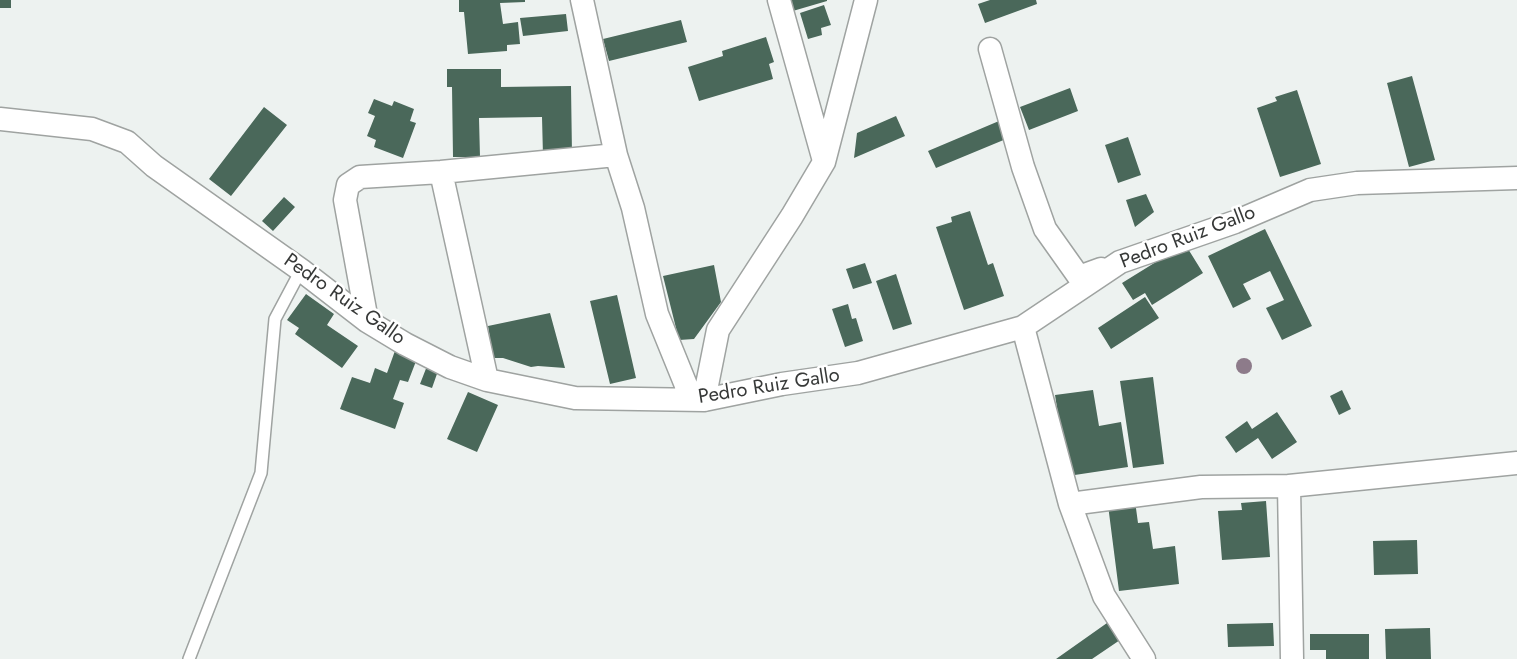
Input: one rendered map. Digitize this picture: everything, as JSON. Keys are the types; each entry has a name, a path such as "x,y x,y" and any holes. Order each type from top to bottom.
{"street":[{"path":"582,0 616,155 634,208 657,314 698,400"},
{"path":"778,0 824,162"},
{"path":"698,400 718,330 792,216 824,162 866,0"},
{"path":"990,49 1023,167 1045,228 1079,277 1120,262"},
{"name":"Pedro Ruiz Gallo","path":"0,118 92,129 127,142 154,166 301,270 367,321 405,344 450,367 487,380 575,398 698,400 782,384 858,374 1023,327 1120,262 1235,222 1310,190 1357,183 1517,178"},
{"path":"367,321 345,200 348,185 360,177 442,172 616,155"},
{"path":"442,172 487,380"},
{"path":"1023,327 1070,504 1104,596 1144,659"},
{"path":"1070,504 1201,487 1289,486 1517,463"},
{"path":"1289,486 1292,659"}],"lane":[{"path":"189,659 261,473 275,319 301,270"}],"building":[{"path":"0,0 11,0 11,8 0,8"},
{"path":"459,0 525,0 525,2 500,3 503,24 518,22 520,44 507,45 507,51 468,54 464,12 459,12"},
{"path":"782,0 827,0 827,1 786,13"},
{"path":"990,0 1036,0 1037,4 985,23 978,4"},
{"path":"824,5 831,25 821,28 822,35 808,39 800,13"},
{"path":"566,14 568,31 523,36 520,18"},
{"path":"681,20 687,42 609,61 603,39"},
{"path":"766,37 774,62 769,64 773,79 699,101 688,67 723,56 722,51"},
{"path":"447,69 501,69 501,87 571,86 572,155 543,156 542,117 479,118 480,157 453,157 452,87 447,87"},
{"path":"1412,76 1435,160 1409,167 1387,83"},
{"path":"1070,88 1078,111 1029,130 1020,107"},
{"path":"1297,90 1321,164 1280,177 1257,108 1277,101 1275,97"},
{"path":"374,99 392,106 394,101 414,109 410,121 416,123 403,158 374,147 376,140 367,136 375,116 368,113"},
{"path":"264,107 287,125 231,196 209,179"},
{"path":"896,116 905,136 854,158 857,133"},
{"path":"999,121 1006,139 936,168 928,151"},
{"path":"1128,137 1141,175 1118,183 1105,145"},
{"path":"1146,194 1154,212 1135,227 1126,200"},
{"path":"284,197 295,207 273,231 262,221"},
{"path":"970,211 988,265 993,263 1004,296 964,310 936,227 952,222 951,217"},
{"path":"1265,229 1312,326 1282,340 1266,308 1284,300 1270,271 1243,284 1251,299 1233,308 1208,256"},
{"path":"1185,244 1203,273 1152,305 1145,293 1133,300 1122,283"},
{"path":"865,263 872,283 853,289 846,269"},
{"path":"714,265 721,302 694,339 679,340 663,276"},
{"path":"896,274 912,324 893,330 876,281"},
{"path":"306,294 334,314 327,325 358,346 342,368 295,334 299,328 287,320"},
{"path":"617,295 636,378 610,384 590,301"},
{"path":"1145,297 1159,318 1111,349 1098,328"},
{"path":"848,304 852,319 856,318 863,341 845,347 832,309"},
{"path":"550,313 565,368 531,367 503,358 493,358 488,326"},
{"path":"396,348 418,356 408,382 400,380 393,399 404,403 395,429 340,409 352,377 370,383 375,368 387,373"},
{"path":"427,366 438,371 432,388 420,384"},
{"path":"1153,377 1164,464 1133,468 1120,381"},
{"path":"1093,390 1099,426 1121,422 1128,467 1068,476 1055,395"},
{"path":"1342,390 1351,409 1339,415 1330,396"},
{"path":"468,392 498,405 477,452 447,439"},
{"path":"1277,412 1297,442 1272,459 1258,438 1236,453 1225,437 1247,421 1252,429"},
{"path":"1135,501 1138,523 1149,522 1153,549 1175,546 1179,584 1119,591 1108,505"},
{"path":"1266,501 1270,557 1222,560 1218,511 1242,510 1241,503"},
{"path":"1417,540 1418,574 1374,575 1373,541"},
{"path":"1107,623 1120,640 1092,659 1056,659"},
{"path":"1273,623 1274,646 1228,647 1227,624"},
{"path":"1430,628 1431,659 1386,659 1385,629"},
{"path":"1310,634 1369,634 1369,659 1326,659 1326,650 1310,650"}]}
